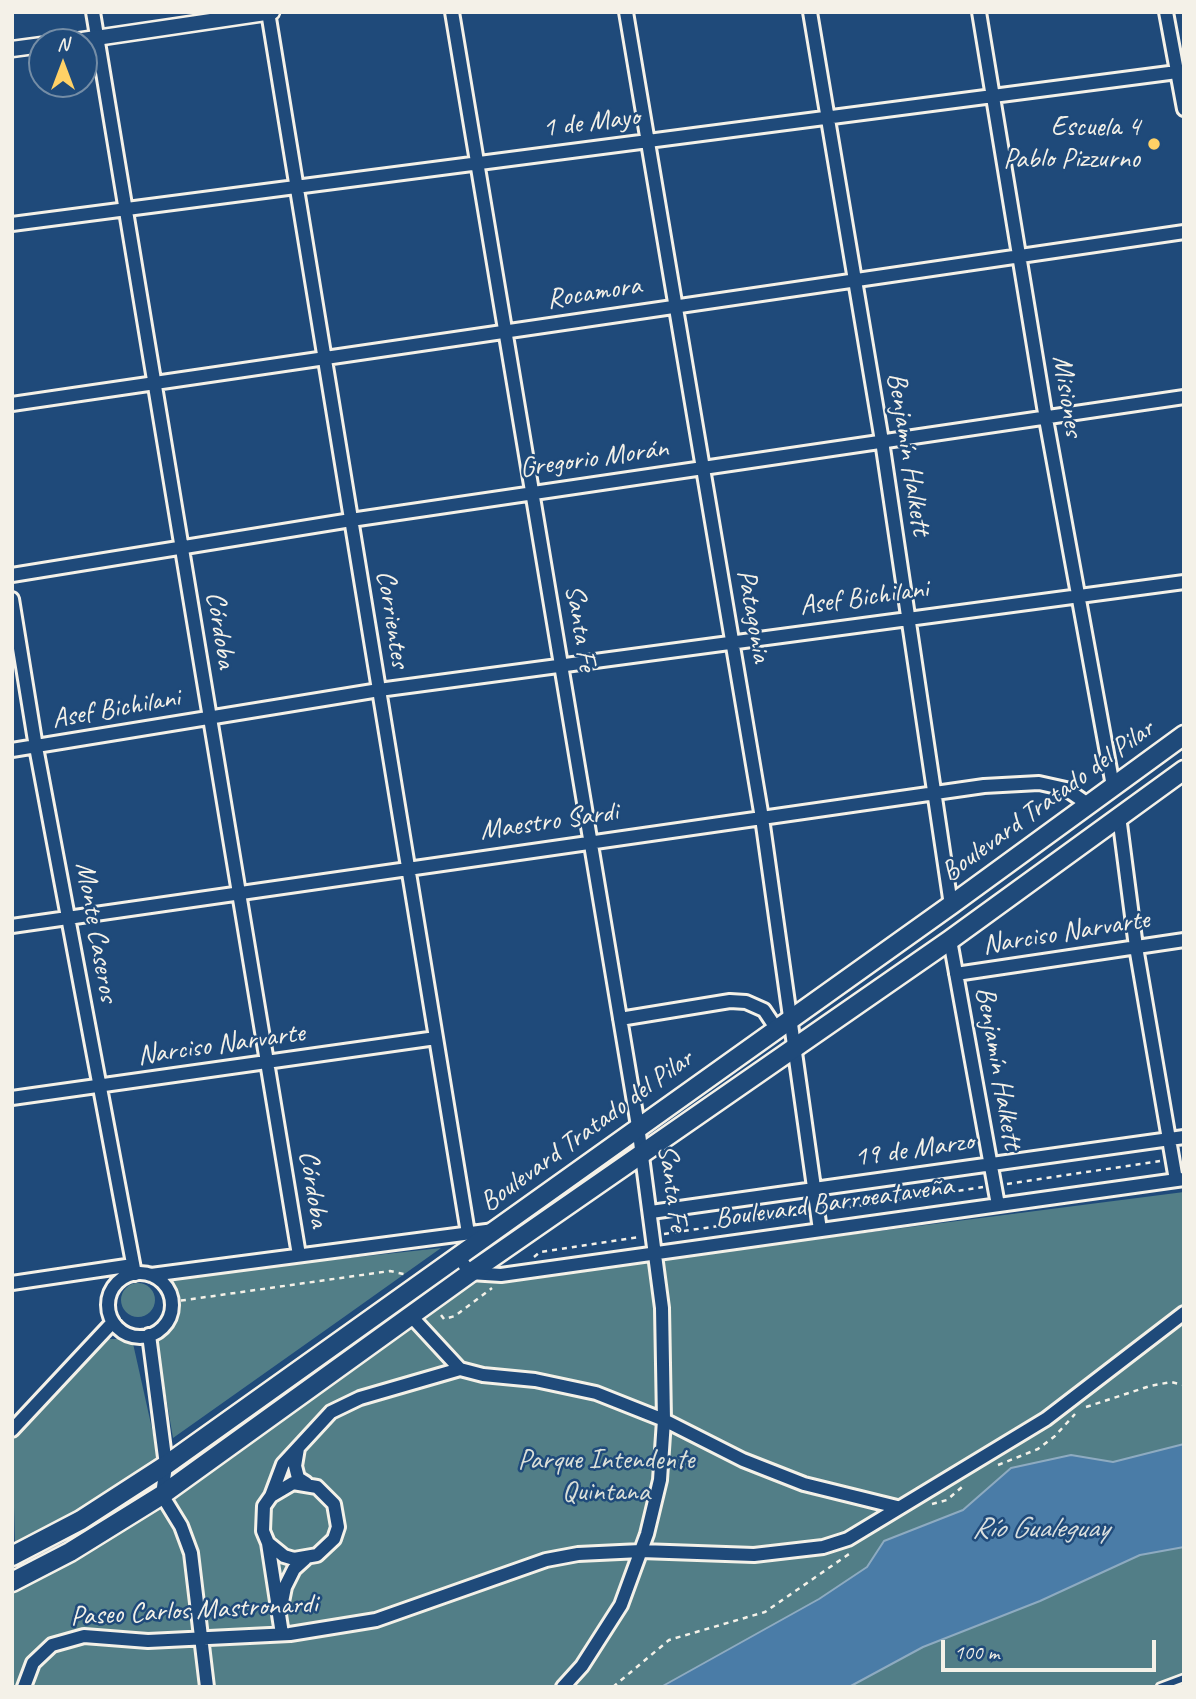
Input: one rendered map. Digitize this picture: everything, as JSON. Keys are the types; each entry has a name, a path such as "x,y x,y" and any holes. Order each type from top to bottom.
{"main road":[{"name":"Boulevard Tratado del Pilar","path":"12,1556 81,1520 166,1465 783,1022 951,905 1184,735"},
{"name":"Boulevard Tratado del Pilar","path":"12,1582 70,1552 162,1495 642,1151 950,940 1184,769"},
{"path":"561,1181 576,1198"},
{"path":"397,1299 411,1316"}],"street":[{"path":"98,39 269,12"},
{"name":"Corrientes","path":"269,12 468,1233"},
{"name":"Santa Fe","path":"452,12 657,1253 665,1370 664,1420 660,1480 641,1551"},
{"name":"Patagonia","path":"626,12 762,818 783,1022 794,1046 820,1230"},
{"name":"Benjamín Halkett","path":"810,12 882,441 951,905"},
{"name":"Misiones","path":"979,12 1046,419 1113,786"},
{"path":"1166,12 1184,108"},
{"name":"Córdoba","path":"98,45 299,1255"},
{"name":"1 de Mayo","path":"12,224 1177,72"},
{"name":"Rocamora","path":"12,404 1184,232"},
{"name":"Gregorio Morán","path":"12,575 532,492 1184,397"},
{"name":"Asef Bichilani","path":"12,750 379,690 1184,582"},
{"name":"Monte Caseros","path":"12,598 36,747 134,1269"},
{"name":"Maestro Sardi","path":"12,926 933,793 1039,783 1066,789 1089,805"},
{"path":"1119,816 1136,947 1170,1139 1180,1179"},
{"name":"Benjamín Halkett","path":"950,940 998,1205"},
{"name":"Narciso Narvarte","path":"956,974 1184,940"},
{"path":"620,1019 730,1001 746,1002 783,1022"},
{"name":"Narciso Narvarte","path":"12,1098 436,1038"},
{"name":"19 de Marzo","path":"651,1212 1184,1137"},
{"name":"Boulevard Barroeataveña","path":"470,1273 501,1275 1180,1179"},
{"path":"151,1275 495,1230"},
{"path":"458,1256 470,1273"},
{"path":"12,1283 134,1269 151,1275 164,1285 171,1304 164,1326 149,1335 131,1335 113,1322 108,1302 110,1292 134,1269"},
{"name":"Paseo Carlos Mastronardi","path":"24,1687 33,1663 52,1645 84,1636 148,1641 282,1634 376,1620 546,1560 578,1554 641,1551 754,1555 823,1547 848,1539 1046,1419 1184,1313"},
{"path":"411,1316 460,1369"},
{"path":"12,1430 113,1322"},
{"path":"149,1335 166,1465 162,1495 181,1526 191,1553 207,1687"},
{"path":"282,1634 262,1519 283,1464 318,1424 341,1408 360,1398 460,1369 483,1375 535,1380 596,1393 664,1420 743,1460 804,1484 897,1507"},
{"path":"280,1618 285,1587 294,1569 305,1559 327,1548 334,1539 338,1515 327,1494 298,1478 295,1466 298,1447"},
{"path":"271,1496 281,1488 306,1483"},
{"path":"268,1542 284,1556 305,1559"},
{"path":"564,1687 582,1666 621,1605 641,1551"}],"lane":[{"path":"1160,1687 1184,1678"}],"green space":[{"name":"Parque Intendente Quintana","path":"1184,1192 1184,1444 1113,1462 1071,1455 1011,1468 963,1510 884,1541 867,1567 819,1599 661,1687 12,1687 12,1591 174,1494 473,1280 504,1279"},
{"path":"441,1248 173,1438 156,1337 170,1327 179,1306 174,1288 164,1278"},
{"path":"138,1283 150,1288 155,1300 150,1312 138,1317 126,1312 121,1300 126,1288"},
{"path":"109,1339 132,1339 159,1460 74,1514 15,1543 12,1437"},
{"path":"1184,1547 1184,1687 849,1687 923,1647 1040,1601 1140,1555"}],"water":[{"name":"Río Gualeguay","path":"1184,1444 1184,1547 1140,1555 1040,1601 923,1647 849,1687 661,1687 819,1599 867,1567 884,1541 963,1510 1011,1468 1071,1455 1113,1462"}],"place":[{"name":"Escuela 4 Pablo Pizzurno","path":"1154,144"}]}
